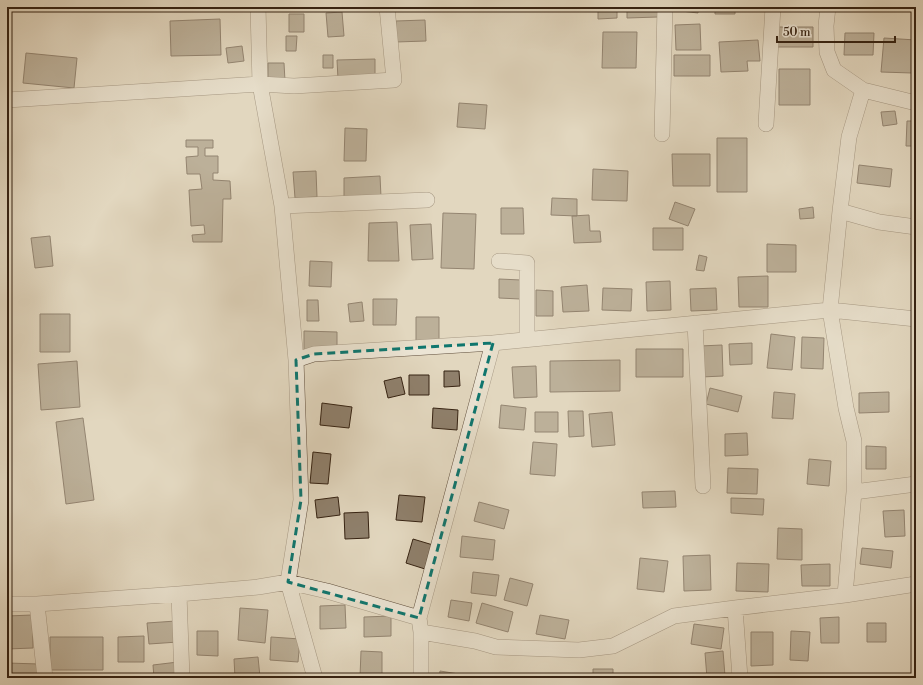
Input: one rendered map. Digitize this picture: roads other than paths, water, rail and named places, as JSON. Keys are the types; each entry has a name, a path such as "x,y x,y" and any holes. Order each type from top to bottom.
{"street":[{"path":"258,7 260,84 282,206 296,360 300,500 288,582 315,678"},
{"path":"7,100 260,84 294,86 394,80 388,7"},
{"path":"662,134 665,7"},
{"path":"766,124 774,7"},
{"path":"828,7 826,26 827,52 834,70 863,90 916,103"},
{"path":"845,595 854,492 854,441 846,408 830,310 849,137 863,90"},
{"path":"282,206 427,200"},
{"path":"840,211 879,222 916,227"},
{"path":"498,261 527,263 527,339"},
{"path":"296,360 314,354 493,343 830,310 916,319"},
{"path":"695,323 704,486"},
{"path":"421,678 420,625 493,343"},
{"path":"854,492 916,484"},
{"path":"7,604 37,604 180,594 258,587 288,582 327,591 420,625 496,647 579,650 613,646 674,616 845,595 916,584"},
{"path":"180,594 182,678"},
{"path":"37,604 45,678"},
{"path":"735,608 740,678"}]}
